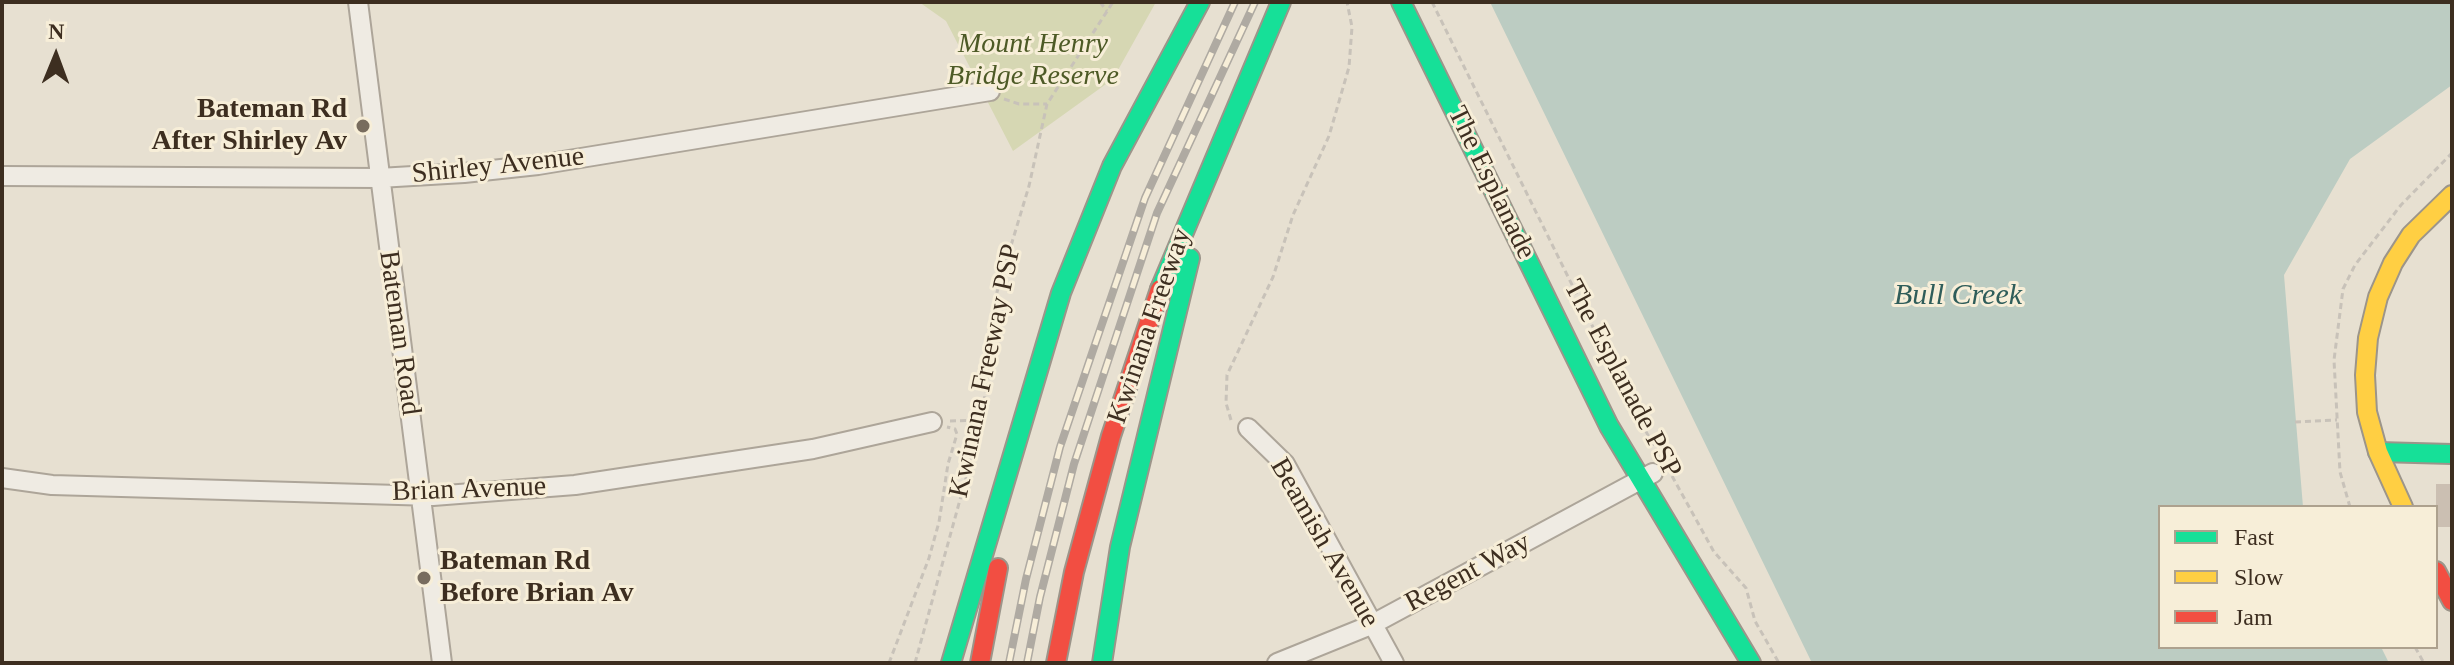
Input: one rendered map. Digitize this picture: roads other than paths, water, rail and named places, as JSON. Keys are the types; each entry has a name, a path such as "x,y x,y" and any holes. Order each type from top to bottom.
{"main road":[{"path":"951,663 1061,293 1112,166 1201,2"},
{"path":"980,663 998,564 1052,368 1097,237 1201,2"},
{"name":"Kwinana Freeway","path":"1056,663 1074,572 1111,436 1147,321 1181,233 1281,2"},
{"name":"The Esplanade","path":"1401,2 1609,426 1656,470 1702,578 1751,663"},
{"path":"1102,663 1120,547 1213,162"},
{"path":"2402,505 2378,452 2367,412 2365,375 2368,338 2378,297 2393,263 2411,235 2452,195"},
{"path":"2378,452 2452,454"},
{"path":"2438,575 2452,601"}],"street":[{"name":"Bateman Road","path":"358,2 442,663"},
{"name":"Shirley Avenue","path":"2,176 379,178 538,165 990,91"},
{"name":"Brian Avenue","path":"2,478 52,485 420,495 575,485 813,449 932,422"},
{"name":"Beamish Avenue","path":"1248,428 1285,464 1394,663"},
{"name":"Regent Way","path":"1277,663 1371,625 1656,470"}],"water":[{"name":"Bull Creek","path":"1490,2 2452,2 2452,85 2350,159 2284,275 2303,505 2158,505 2158,649 2382,649 2389,663 1812,663"}],"railway":[{"path":"1009,663 1026,579 1060,447 1145,198 1235,2"},
{"path":"1027,663 1040,597 1074,464 1157,213 1255,2"}],"place":[{"name":"Bateman Rd After Shirley Av","path":"363,126"},
{"name":"Bateman Rd Before Brian Av","path":"424,578"}],"park label":[{"name":"Mount Henry Bridge Reserve","path":"1033,61"}]}
